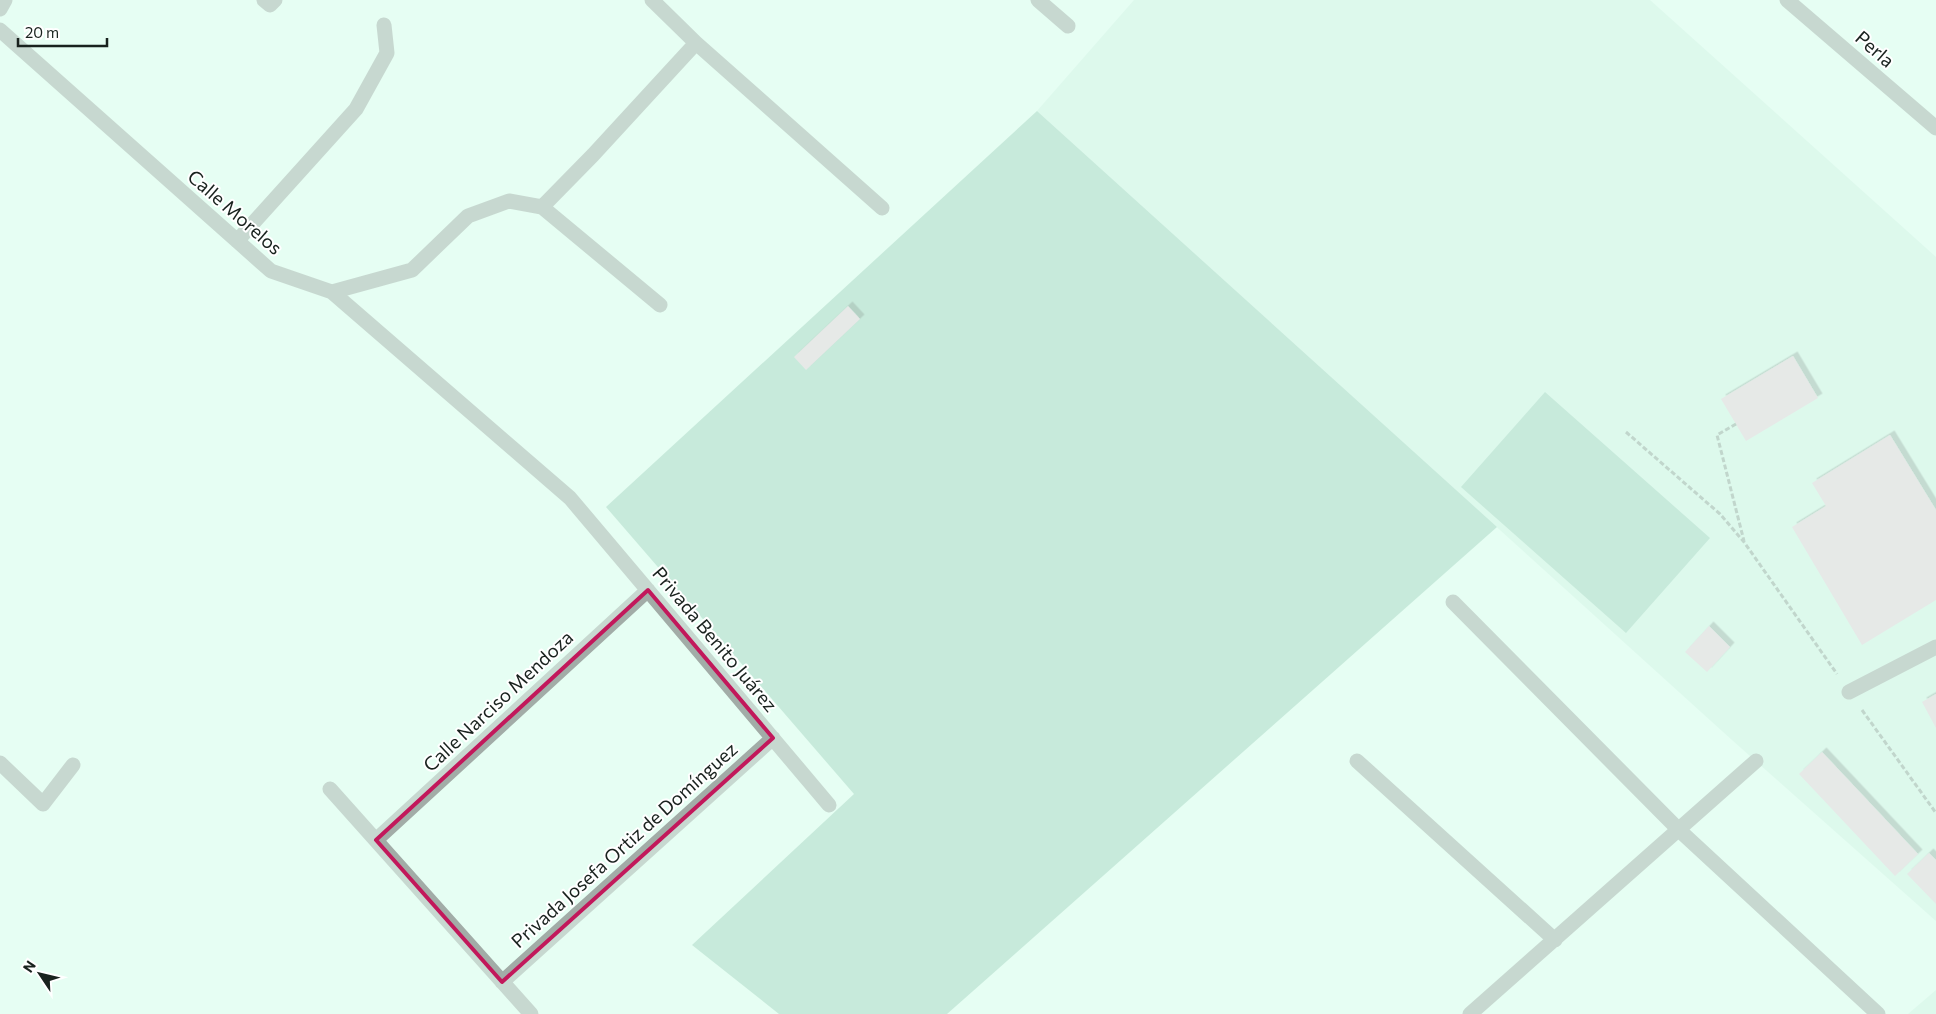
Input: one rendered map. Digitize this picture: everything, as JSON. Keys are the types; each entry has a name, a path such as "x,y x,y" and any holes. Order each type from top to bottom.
{"street":[{"path":"0,9 5,0"},
{"path":"264,0 270,5 275,0"},
{"path":"652,0 696,43 882,208"},
{"path":"1038,0 1068,26"},
{"name":"Perla","path":"1787,0 1936,128"},
{"path":"237,242 356,109 387,53 384,25"},
{"name":"Calle Morelos","path":"0,30 271,272 332,292 570,498"},
{"path":"542,206 593,155 696,43"},
{"path":"332,292 412,270 468,216 509,201 542,206 660,305"},
{"name":"Privada Benito Juárez","path":"570,498 829,805"},
{"name":"Calle Narciso Mendoza","path":"376,840 648,590"},
{"path":"1453,602 1679,830 1878,1014"},
{"path":"1849,692 1936,647"},
{"name":"Privada Josefa Ortiz de Domínguez","path":"502,982 773,738"},
{"path":"1357,761 1554,940"},
{"path":"1470,1014 1756,761"},
{"path":"0,763 43,804 73,765"},
{"path":"330,789 531,1014"}],"path":[{"path":"1736,424 1717,435 1744,542"},
{"path":"1626,432 1720,514 1744,542 1936,813"}],"highlighted area":[{"path":"648,590 773,738 502,982 376,840"}],"shaded area":[{"path":"1134,0 1650,0 1936,257 1936,921 1732,740 1037,111"},
{"path":"1037,111 1497,527 947,1014 779,1014 692,945 854,794 606,507"},
{"path":"1545,392 1710,538 1626,633 1461,487"},
{"path":"1936,990 1936,1014 1908,1014"}],"building":[{"path":"848,306 860,319 806,370 794,357"},
{"path":"1793,356 1818,398 1746,441 1721,399"},
{"path":"1890,435 1936,510 1936,600 1862,645 1792,527 1826,506 1812,483"},
{"path":"1709,626 1730,647 1707,672 1685,652"},
{"path":"1936,694 1936,728 1922,702"},
{"path":"1822,752 1918,854 1895,876 1799,774"},
{"path":"1929,853 1936,860 1936,904 1907,874"}]}
